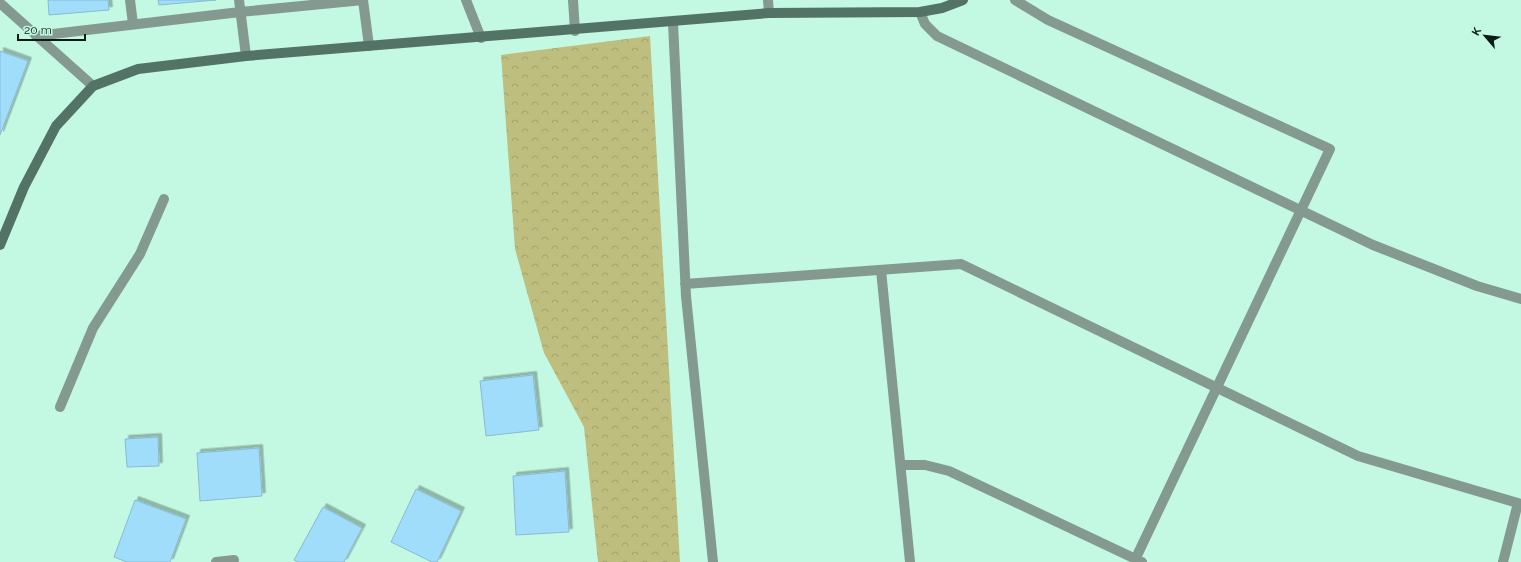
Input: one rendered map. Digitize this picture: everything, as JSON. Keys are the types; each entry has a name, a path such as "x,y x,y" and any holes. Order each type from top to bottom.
{"street":[{"path":"130,0 133,24"},
{"path":"239,0 246,56"},
{"path":"36,36 240,12 363,0 368,46"},
{"path":"466,0 481,38"},
{"path":"573,0 575,31"},
{"path":"768,0 769,13"},
{"path":"0,245 24,187 56,126 93,86 138,69 246,56 673,23 769,13 920,12 942,8 963,0"},
{"path":"901,465 925,465 949,471 1137,561 1330,149 1048,20 1015,0"},
{"path":"0,3 93,86"},
{"path":"920,12 925,24 938,36 1301,211 1373,245 1425,267 1521,299"},
{"path":"673,23 685,284 712,562"},
{"path":"60,407 93,328 140,254 164,199"},
{"path":"685,284 961,264 1358,456 1520,504 1503,562"},
{"path":"881,270 910,562"},
{"path":"216,562 234,560"}],"green space":[{"path":"650,36 680,562 598,562 584,427 544,353 515,249 501,55"}],"building":[{"path":"48,0 108,0 109,10 49,15"},
{"path":"158,0 216,0 159,5"},
{"path":"0,51 28,61 0,135"},
{"path":"533,375 539,430 486,436 480,381"},
{"path":"158,437 159,466 127,467 125,439"},
{"path":"259,448 262,496 200,501 197,453"},
{"path":"565,471 569,532 516,535 513,476"},
{"path":"416,489 461,511 437,562 432,562 391,542"},
{"path":"135,500 186,519 170,562 127,562 114,557"},
{"path":"323,507 362,528 344,562 298,562 294,560"}]}
